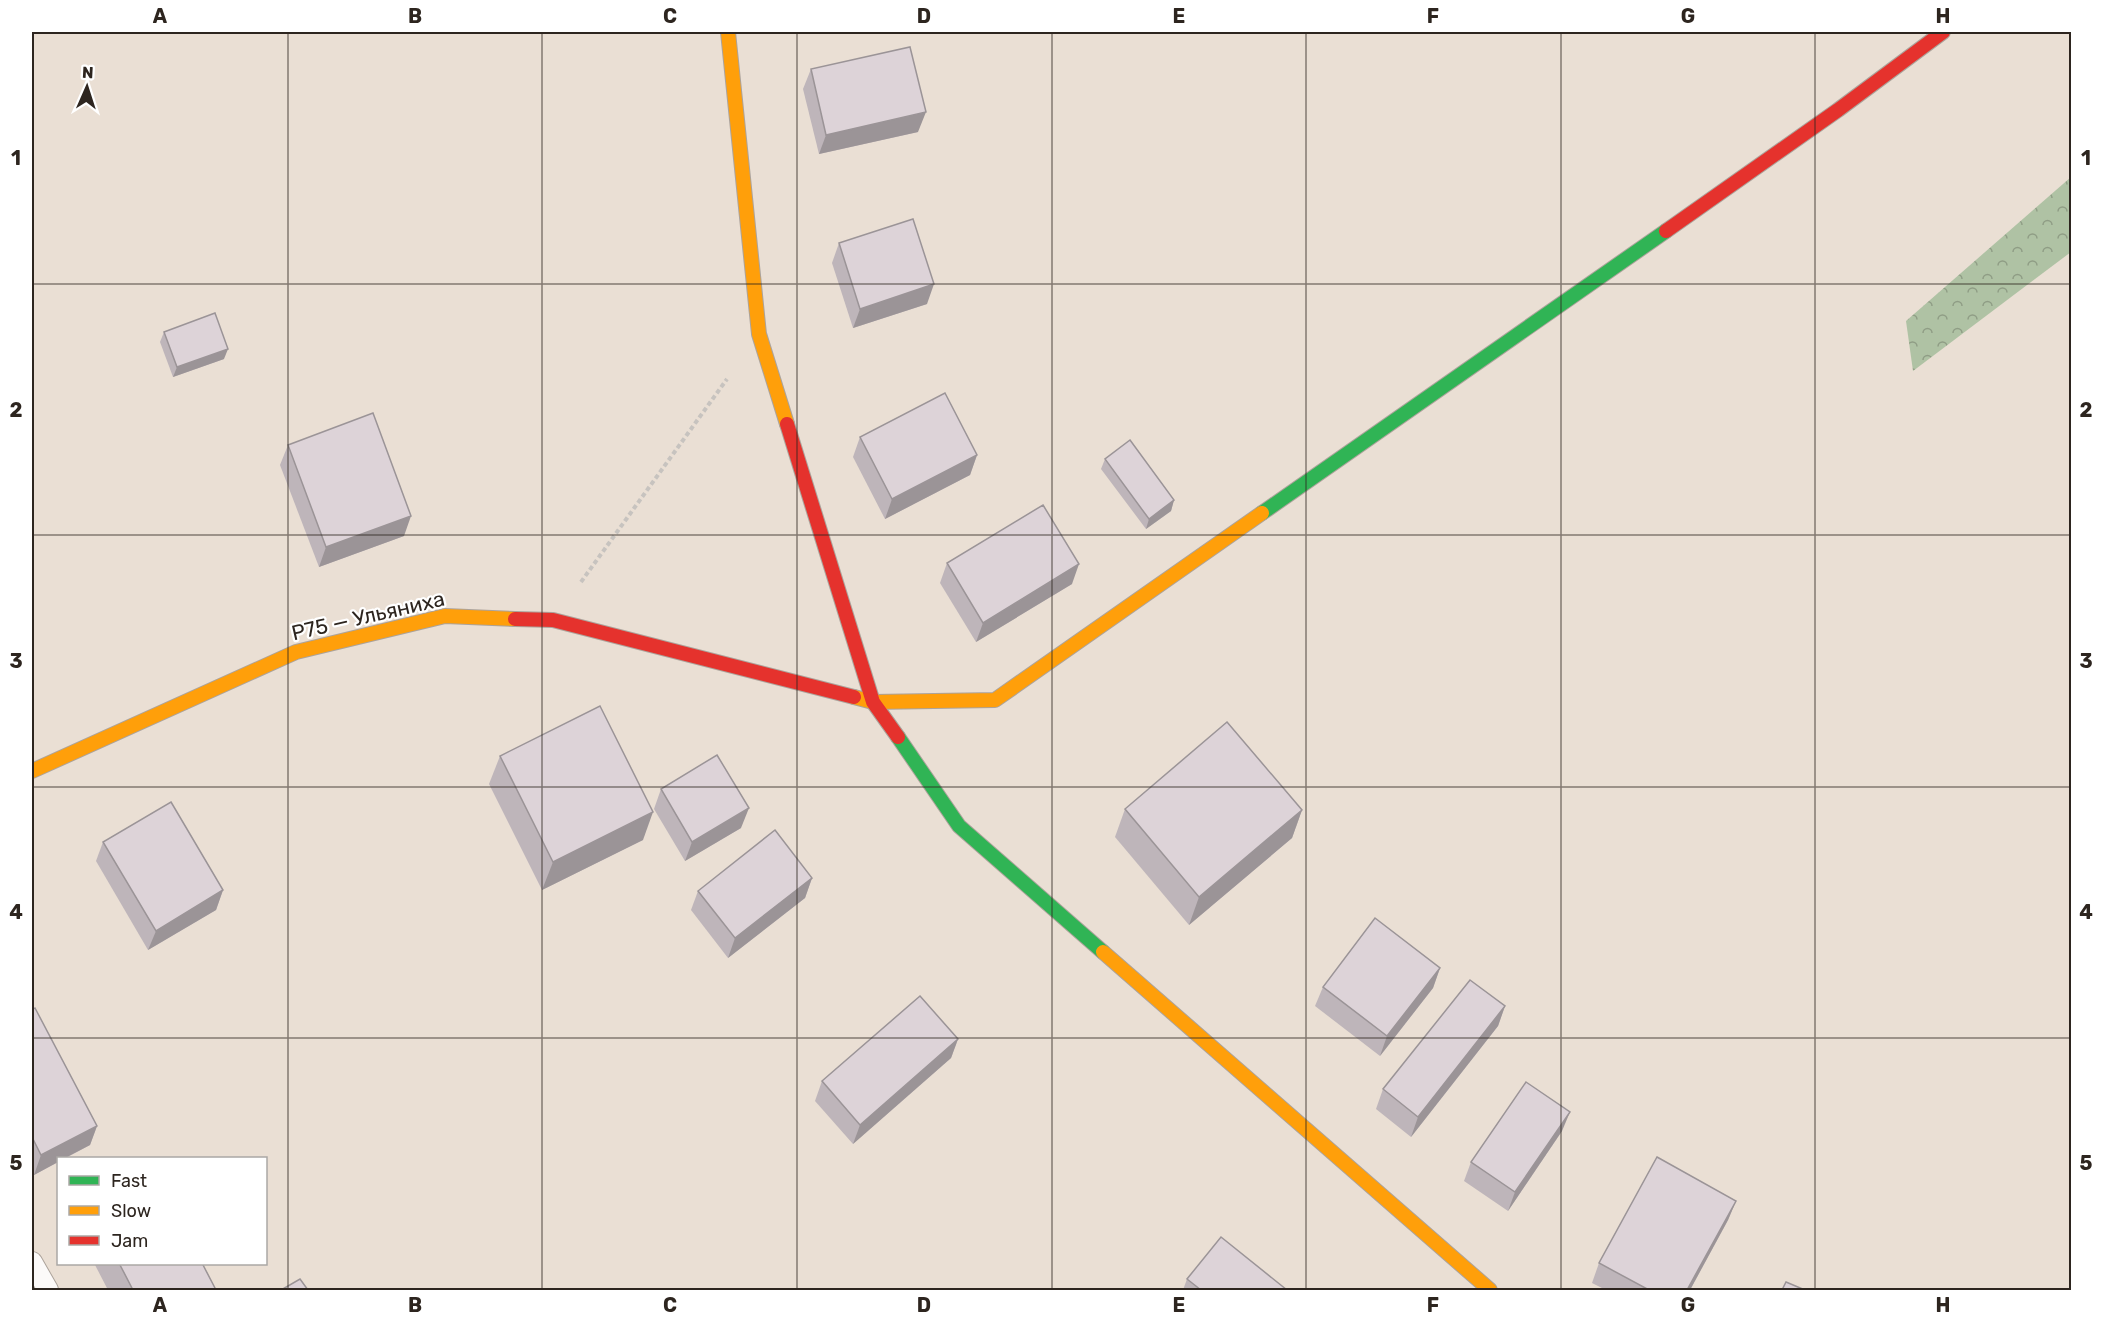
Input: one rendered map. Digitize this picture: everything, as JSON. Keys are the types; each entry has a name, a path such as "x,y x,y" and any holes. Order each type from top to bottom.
{"street":[{"path":"728,32 759,334 873,702 959,826 1490,1290"},
{"name":"Р75 — Ульяниха","path":"32,771 296,652 445,616 553,620 873,702 995,700 1828,117 1943,32"}],"lane":[{"path":"32,1262 48,1290"}],"path":[{"path":"553,620 759,334"}],"green space":[{"path":"2071,177 2071,252 1913,371 1906,321"}],"building":[{"path":"910,47 926,112 826,135 811,69"},
{"path":"913,219 934,284 860,309 839,243"},
{"path":"215,313 228,349 177,367 164,332"},
{"path":"945,393 977,455 892,499 860,437"},
{"path":"373,413 411,516 326,547 288,445"},
{"path":"1130,440 1174,500 1149,519 1105,459"},
{"path":"1043,505 1079,564 983,623 947,563"},
{"path":"600,706 653,812 553,862 500,756"},
{"path":"1227,722 1302,810 1199,897 1125,809"},
{"path":"717,755 749,808 692,842 661,789"},
{"path":"171,802 223,890 156,931 103,842"},
{"path":"775,830 812,878 735,938 698,891"},
{"path":"1375,918 1440,968 1387,1036 1323,987"},
{"path":"1470,980 1505,1006 1418,1117 1383,1089"},
{"path":"920,996 958,1039 860,1125 822,1081"},
{"path":"35,1008 97,1126 41,1155 32,1137 32,1010"},
{"path":"1526,1082 1570,1112 1515,1192 1471,1162"},
{"path":"1657,1157 1736,1201 1687,1290 1649,1290 1599,1263"},
{"path":"1221,1237 1287,1290 1201,1290 1187,1279"},
{"path":"120,1265 203,1265 216,1290 133,1290"},
{"path":"300,1279 308,1290 281,1290"},
{"path":"1786,1282 1805,1290 1782,1290"}],"traffic: fast":[{"path":"1262,513 1666,231"},
{"path":"898,737 959,826 1103,952"}],"traffic: slow":[{"path":"728,32 759,334 787,424"},
{"path":"854,697 873,702 995,700 1262,513"},
{"path":"32,771 296,652 445,616 515,619"},
{"path":"1103,952 1490,1290"}],"traffic: jam":[{"path":"1666,231 1838,110 1943,32"},
{"path":"787,424 873,702 898,737"},
{"path":"515,619 553,620 854,697"}]}
